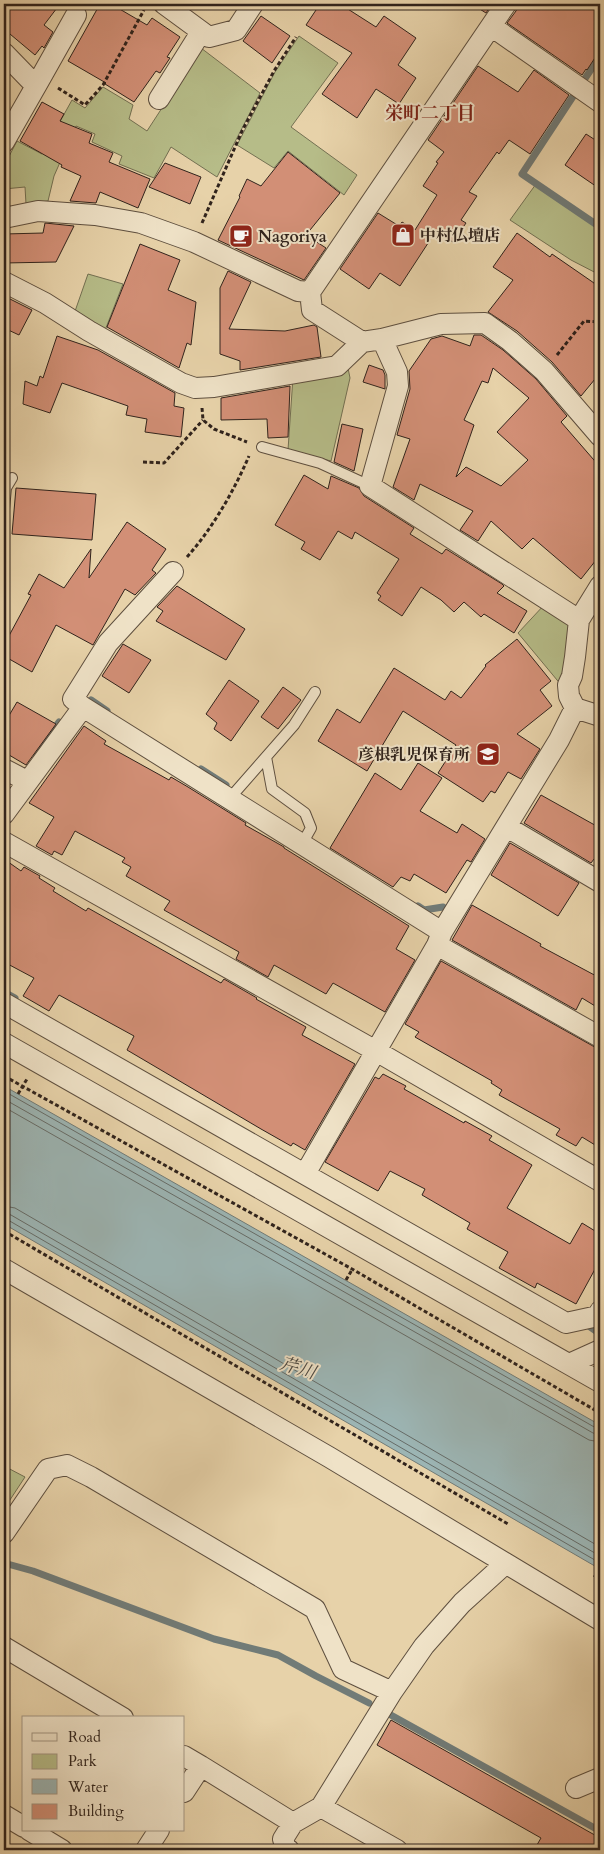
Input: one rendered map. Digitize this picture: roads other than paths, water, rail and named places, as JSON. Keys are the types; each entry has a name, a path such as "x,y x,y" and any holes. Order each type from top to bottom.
{"street":[{"path":"164,4 209,37 236,30 253,4"},
{"path":"506,4 491,26 471,48 310,292 312,310 372,341 397,372 398,386 370,486 579,620"},
{"path":"4,142 76,15"},
{"path":"491,26 600,102"},
{"path":"159,99 201,32"},
{"path":"4,53 38,82"},
{"path":"4,218 38,211 95,215 140,223 194,242 220,258 298,291 310,292"},
{"path":"4,282 44,303 181,383 200,388 337,366 372,341 441,324 485,323 510,341 544,371 600,436"},
{"path":"173,572 108,643 73,699 302,844 440,938 600,1037"},
{"path":"600,586 579,620 572,676 568,685 569,696 575,708 600,716"},
{"path":"4,814 83,707"},
{"path":"305,1174 506,827 556,757 575,708"},
{"path":"4,768 27,782"},
{"path":"506,827 600,882"},
{"path":"4,842 376,1051 580,1175 600,1181"},
{"path":"4,1003 566,1323 598,1316 600,1311"},
{"path":"4,1043 600,1382"},
{"path":"4,1269 329,1456 600,1620"},
{"path":"569,1364 600,1350"},
{"path":"4,1532 48,1469 67,1465 91,1477 315,1609 342,1669 392,1692"},
{"path":"289,1850 286,1848 283,1838 294,1824 321,1807 392,1692 424,1646 462,1603 506,1564"},
{"path":"4,1647 120,1716"},
{"path":"185,1757 294,1824"},
{"path":"185,1790 201,1766"},
{"path":"576,1788 600,1778"},
{"path":"321,1807 397,1850"},
{"path":"4,1815 22,1826"},
{"path":"32,1832 62,1850"},
{"path":"146,1850 158,1832"}],"lane":[{"path":"258,446 299,459 320,463 370,486"},
{"path":"4,509 6,488 12,478"},
{"path":"230,798 294,725 314,692"},
{"path":"266,757 272,789 306,813 311,828 302,844"}],"water":[{"name":"芹川","path":"4,1086 600,1425 600,1569 4,1224"}],"waterway":[{"path":"582,83 600,56"},
{"path":"574,95 522,174 600,227"},
{"path":"91,700 107,711"},
{"path":"36,754 59,722"},
{"path":"201,769 226,785"},
{"path":"418,906 424,910 443,907"},
{"path":"4,992 15,998"},
{"path":"590,1327 600,1334"},
{"path":"4,1563 33,1571 214,1639 278,1655 369,1703"},
{"path":"389,1714 600,1831"}],"place":[{"name":"中村仏壇店","path":"403,235"},
{"name":"Nagoriya","path":"241,236"},
{"name":"彦根乳児保育所","path":"488,754"}],"district":[{"name":"栄町二丁目","path":"430,113"}]}
